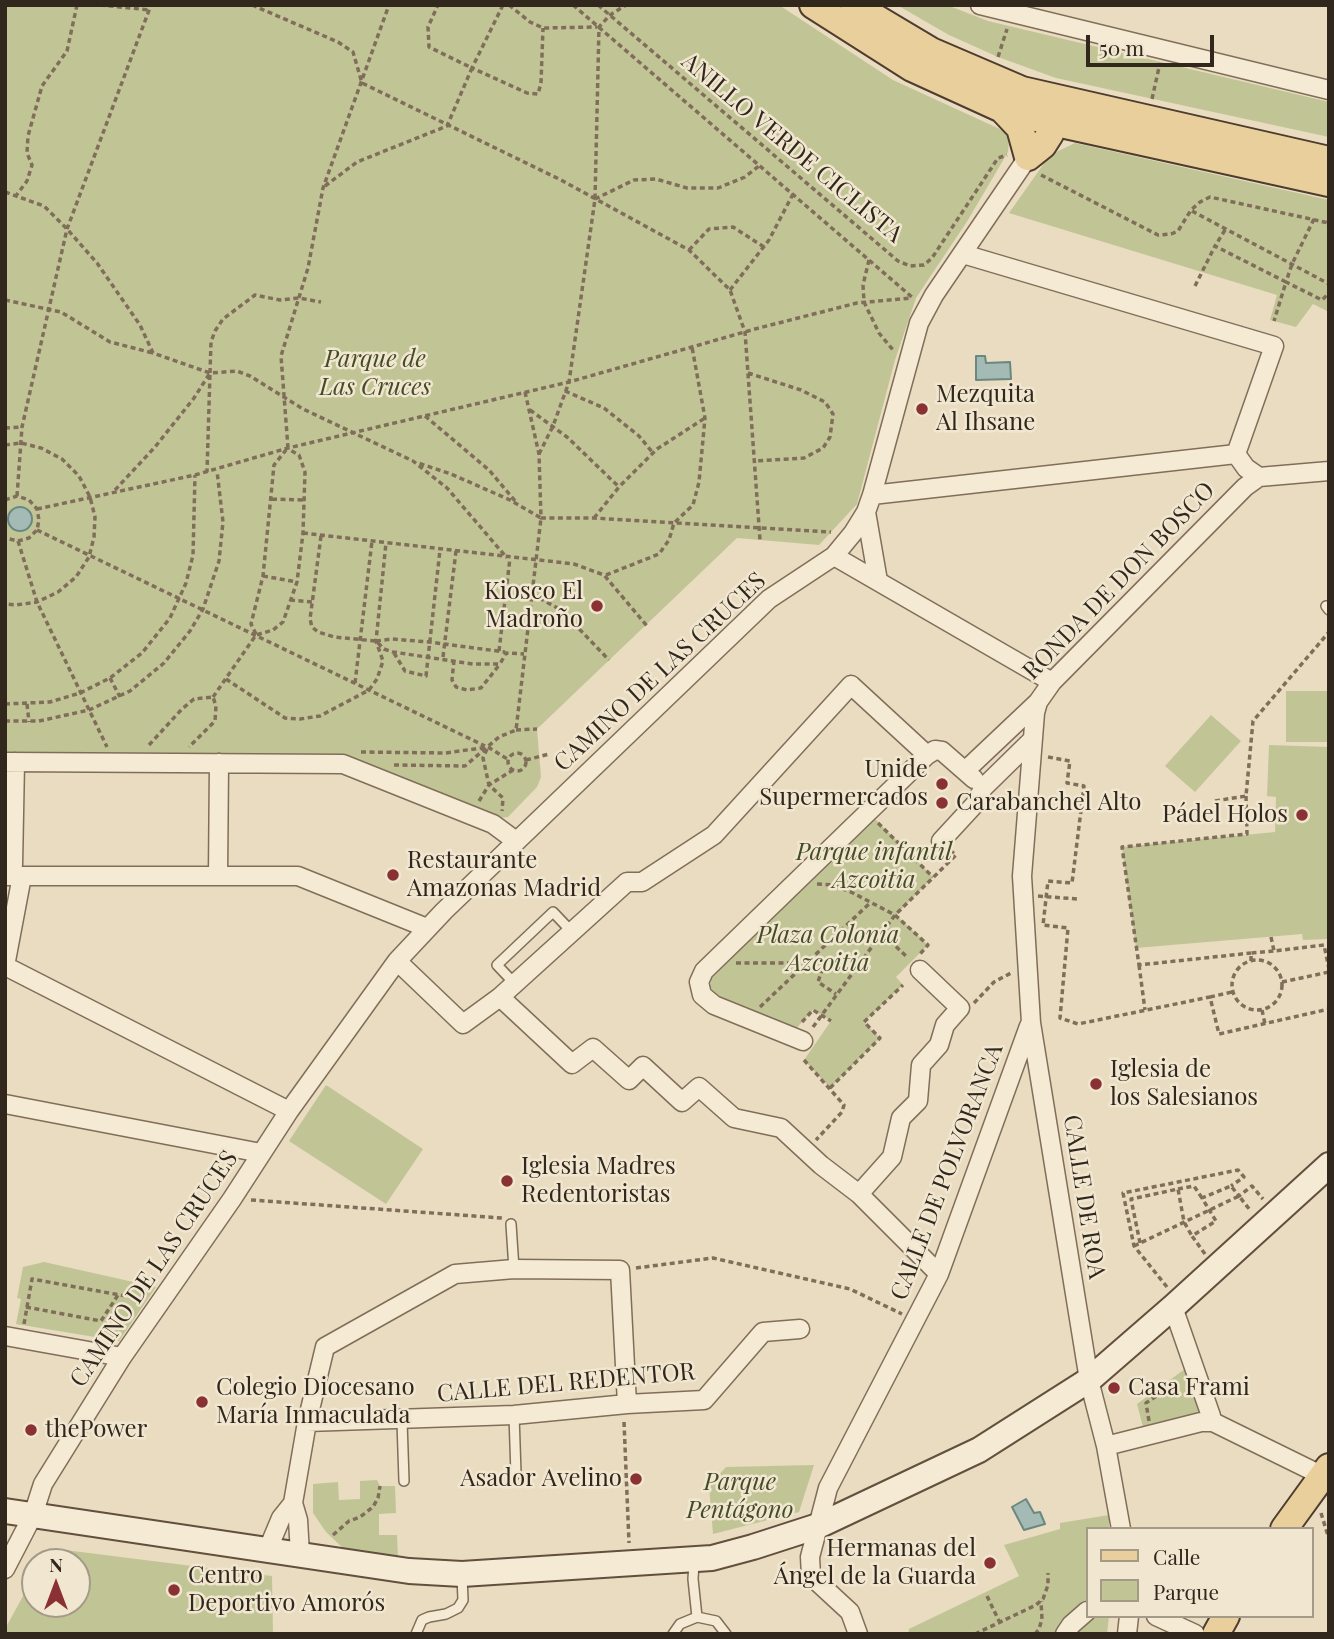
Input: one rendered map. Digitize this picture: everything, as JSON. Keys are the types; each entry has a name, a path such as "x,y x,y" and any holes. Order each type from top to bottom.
{"main road":[{"path":"813,5 912,68 1002,109 1329,183"},
{"path":"854,5 931,51 1022,90 1329,160"},
{"path":"1022,90 1045,107 1052,122 1050,134 1043,145 1025,162"},
{"path":"1002,109 1020,128 1025,162"},
{"path":"5,1511 409,1571 462,1574 712,1558 818,1527 979,1450 1088,1380 1171,1297 1329,1165"},
{"path":"1286,1527 1325,1480"},
{"path":"1216,1634 1225,1618"}],"street":[{"path":"981,5 1329,90"},
{"path":"878,581 869,503 919,323 934,295 1025,162"},
{"path":"963,254 1274,346 1236,454"},
{"path":"869,503 1236,454"},
{"path":"1236,454 1246,468 1259,477 1329,471"},
{"name":"RONDA DE DON BOSCO","path":"1031,1023 1022,876 1031,741 1038,702 1052,682 1233,498 1259,477"},
{"name":"CAMINO DE LAS CRUCES","path":"5,1569 33,1515 43,1484 122,1357 232,1199 289,1111 397,961 516,841 769,598 834,556 853,533 869,503"},
{"path":"834,556 1052,682"},
{"path":"397,961 463,1024 516,985 627,881 642,881 714,835 851,685 927,755"},
{"path":"967,770 1038,702"},
{"path":"941,841 976,803 982,788 1031,741"},
{"path":"801,1033 714,1005 702,995 699,982 704,971 927,755 935,750 942,751 967,770 982,788"},
{"path":"289,1111 8,968 13,872 10,762 343,764 470,814 501,828 516,841"},
{"path":"218,876 219,763"},
{"path":"13,872 298,876 427,928"},
{"path":"859,1194 892,1157 901,1118 918,1101 921,1065 939,1045 945,1025 960,1008 917,963"},
{"path":"500,997 572,1065 593,1048 629,1080 643,1066 682,1102 699,1087 734,1118 781,1128 821,1165 859,1194 939,1274"},
{"name":"CALLE DE POLVORANCA","path":"858,1634 850,1612 811,1576 810,1558 828,1488 939,1274 1031,1023"},
{"name":"CALLE DE ROA","path":"1031,1023 1088,1380 1106,1446 1121,1527"},
{"path":"5,1104 261,1153"},
{"path":"300,1554 298,1520 293,1503 307,1422 325,1347 455,1275 514,1269 620,1270 627,1404"},
{"path":"1171,1297 1211,1416"},
{"name":"CALLE DEL REDENTOR","path":"307,1422 514,1415 704,1400 763,1332 800,1329"},
{"path":"5,1336 122,1357"},
{"path":"1106,1446 1201,1422 1213,1422 1325,1480"},
{"path":"268,1549 281,1518 293,1503"},
{"path":"1065,1634 1070,1625 1086,1612"},
{"path":"1160,1618 1195,1634"}],"lane":[{"path":"516,985 497,965 553,912 572,932"},
{"path":"510,1224 514,1269"},
{"path":"514,1415 516,1475"},
{"path":"402,1420 404,1481"},
{"path":"694,1559 697,1617"},
{"path":"416,1634 422,1620 458,1608 463,1600 462,1574"},
{"path":"673,1634 680,1624 697,1617 716,1621 726,1634"}],"path":[{"path":"15,197 27,181 32,165 27,153 28,136 42,86 67,51 76,5"},
{"path":"18,496 22,427 67,229 151,8 100,5"},
{"path":"252,5 338,42 353,52 362,83 561,180 688,250 730,290 745,332 760,540"},
{"path":"256,635 251,624 263,576 274,465 288,449 281,356 308,268 323,188 389,5"},
{"path":"438,5 428,27 429,47 527,93 538,94 541,83 543,28"},
{"path":"323,188 357,162 447,126 503,5"},
{"path":"509,5 530,22 543,28 599,27"},
{"path":"37,509 216,470 355,432 569,382 745,332 864,302 913,298 573,5"},
{"name":"ANILLO VERDE CICLISTA","path":"598,5 858,228 898,261 909,266 924,265 932,258 998,158 1004,155 1025,162"},
{"path":"539,454 553,426 569,382 595,199 599,27 610,15 626,5"},
{"path":"998,57 1008,25"},
{"path":"1152,99 1160,61"},
{"path":"1025,162 1158,235 1178,231 1191,210 1210,197 1329,223"},
{"path":"595,199 634,180 656,179 687,188 718,188 745,177 759,166"},
{"path":"5,192 44,206 67,229 97,263 140,325 153,353"},
{"path":"730,290 764,247 793,194"},
{"path":"1191,210 1329,284"},
{"path":"1274,321 1292,264 1314,219"},
{"path":"688,250 709,229 733,227 764,247"},
{"path":"1195,286 1225,230"},
{"path":"1215,246 1322,300 1329,293"},
{"path":"869,260 863,285 864,302 879,333 897,354"},
{"path":"206,472 211,342 215,331 223,320 255,295 280,300 299,298 321,302"},
{"path":"5,300 61,312 110,342 153,353 210,373 237,371 250,376 283,398 333,424 355,432 382,448 452,474 541,517 831,532"},
{"path":"605,576 659,554 669,540 674,523 693,505 699,482 705,418 692,347"},
{"path":"114,492 155,447 210,373"},
{"path":"748,373 801,390 825,402 833,414 830,437 823,449 804,458 755,461"},
{"path":"565,391 604,408 639,436 653,453"},
{"path":"516,730 541,517 539,454 525,392"},
{"path":"528,408 553,426 619,486"},
{"path":"425,416 489,470 517,504"},
{"path":"594,518 619,486 653,453 705,418"},
{"path":"5,428 22,427"},
{"path":"5,445 21,443 62,459 79,476 90,496 95,527 89,557 76,577 58,592 37,602 5,604"},
{"path":"145,750 181,709 194,699 213,696 256,635 273,630 283,622 297,582 303,533 305,471 299,455 288,449"},
{"path":"413,461 447,488 508,558 499,651"},
{"path":"5,721 29,722 89,710 120,696 163,663 190,631 203,609 219,561 223,522 216,470"},
{"path":"5,704 50,702 80,693 110,678 142,653 170,618 180,599 193,555 195,475"},
{"path":"5,490 6,499 18,496 29,500 37,509 39,520 37,530 29,538 18,541 5,538"},
{"path":"271,499 304,500"},
{"path":"37,530 488,747"},
{"path":"303,533 574,564 605,576 647,626"},
{"path":"321,536 310,619 312,627 318,632 334,638 429,642 524,654"},
{"path":"18,541 37,602 109,751"},
{"path":"355,683 372,541"},
{"path":"226,679 285,718 320,716 369,690 377,680 383,661 376,641 386,543"},
{"path":"393,652 405,671 426,676 440,550"},
{"path":"443,658 456,551"},
{"path":"263,576 297,582"},
{"path":"532,594 561,610 609,660"},
{"path":"290,600 312,602"},
{"path":"1145,1010 1122,847 1247,834 1246,796 1253,721 1329,632"},
{"path":"376,641 384,649 393,652 428,655 473,664 500,664"},
{"path":"454,660 452,680 456,687 467,690 481,688 506,653"},
{"path":"110,678 120,696"},
{"path":"187,750 215,721 216,706 213,696"},
{"path":"27,704 29,722"},
{"path":"383,765 465,766 499,737 516,730 537,729"},
{"path":"488,747 483,758 489,785 503,798 501,828"},
{"path":"513,770 508,762 512,755 520,754 526,761"},
{"path":"526,761 550,754"},
{"path":"1046,757 1070,761 1067,783 1084,786 1072,883 1048,881 1043,925 1068,928 1060,1018 1078,1024 1232,992"},
{"path":"470,814 489,785 513,770 521,770 526,761"},
{"path":"1215,800 1246,796"},
{"path":"875,819 933,877"},
{"path":"801,1033 821,1015 895,915 956,855 941,841"},
{"path":"808,883 833,885 871,902 895,915 928,945 917,963 882,933"},
{"path":"1032,896 1077,899"},
{"path":"753,1013 871,902"},
{"path":"1271,937 1274,951"},
{"path":"1139,965 1327,945 1329,970 1282,982"},
{"path":"1251,953 1251,961"},
{"path":"1251,961 1268,962 1280,974 1282,982 1279,998 1273,1005 1262,1010 1249,1010 1242,1006 1232,992 1233,976 1237,969 1251,961"},
{"path":"726,963 790,963 822,970 818,982 836,994"},
{"path":"968,1010 994,982 1018,971"},
{"path":"830,1088 880,1038 864,1022 903,985"},
{"path":"1210,997 1219,1034 1329,1009"},
{"path":"801,1033 813,1010 831,1021"},
{"path":"1262,1010 1265,1024"},
{"path":"804,1060 844,1105 842,1112 816,1140"},
{"path":"1171,1297 1133,1246 1123,1193 1238,1170 1244,1177 1231,1186 1202,1198"},
{"path":"1140,1243 1131,1199 1194,1185 1216,1221 1192,1236"},
{"path":"1231,1186 1254,1214"},
{"path":"1133,1246 1239,1196 1252,1186 1266,1203"},
{"path":"1178,1189 1184,1222 1206,1256"},
{"path":"242,1200 503,1218 510,1224"},
{"path":"620,1270 713,1258 850,1289 915,1320"},
{"path":"23,1329 32,1279 150,1300"},
{"path":"26,1307 101,1321 118,1295"},
{"path":"1150,1430 1146,1404 1195,1370"},
{"path":"624,1431 629,1546"},
{"path":"1325,1480 1329,1539"},
{"path":"333,1535 349,1521 373,1507 380,1486"},
{"path":"1035,1634 1042,1619 1041,1601 1048,1585 1048,1573"},
{"path":"987,1596 999,1621"},
{"path":"975,1634 1041,1601"}],"green space":[{"name":"Parque de Las Cruces","path":"5,5 779,5 893,80 1002,130 1009,138 1008,152 968,220 916,298 895,360 857,504 819,545 737,538 537,729 541,777 537,787 508,817 492,819 348,759 5,754"},
{"path":"897,5 947,5 988,21 1329,102 1329,137 1056,78 998,57 949,35"},
{"path":"1075,143 1329,200 1329,312 1313,304 1296,327 1270,320 1277,295 1009,213 1050,155"},
{"path":"1286,691 1329,691 1329,742 1286,742"},
{"path":"1211,715 1241,741 1195,792 1165,766"},
{"path":"1269,745 1329,747 1329,939 1303,940 1302,934 1136,948 1122,847 1275,832 1276,797 1267,796"},
{"name":"Plaza Colonia Azcoitia","path":"875,819 933,877 896,915 928,945 896,977 903,985 864,1022 880,1038 830,1088 804,1060 831,1021 813,1010 793,1032 717,997 710,987 711,979 798,891"},
{"path":"326,1085 423,1149 386,1204 289,1141"},
{"path":"44,1262 156,1287 119,1341 16,1324 21,1299 17,1298 23,1267"},
{"path":"1193,1363 1211,1416 1144,1431 1137,1404"},
{"name":"Parque Pentágono","path":"814,1465 799,1512 713,1534 709,1486 726,1467"},
{"path":"377,1480 380,1486 395,1486 396,1513 379,1514 379,1535 397,1535 398,1557 343,1548 326,1532 313,1513 313,1484 338,1482 339,1500 360,1499 360,1481"},
{"path":"1109,1515 1109,1527 1086,1527 1086,1618 1109,1618 1107,1634 908,1634 909,1629 1019,1576 1004,1545 1060,1529 1060,1523"},
{"name":"Centro Deportivo Amorós","path":"91,1553 272,1576 273,1634 5,1634 5,1629 21,1600 21,1618 91,1618"}],"water":[{"path":"976,356 985,356 986,363 1010,362 1011,379 976,380"},
{"path":"20,507 29,510 32,519 29,528 20,531 11,528 8,519 11,510"},
{"path":"1026,1499 1034,1513 1040,1512 1045,1524 1024,1530 1012,1507"}],"place":[{"name":"Mezquita Al Ihsane","path":"922,409"},
{"name":"Kiosco El Madroño","path":"597,606"},
{"name":"Unide Supermercados","path":"942,784"},
{"name":"Carabanchel Alto","path":"942,803"},
{"name":"Pádel Holos","path":"1302,815"},
{"name":"Restaurante Amazonas Madrid","path":"393,875"},
{"name":"Iglesia de los Salesianos","path":"1096,1084"},
{"name":"Iglesia Madres Redentoristas","path":"507,1181"},
{"name":"Casa Frami","path":"1114,1388"},
{"name":"Colegio Diocesano María Inmaculada","path":"202,1402"},
{"name":"thePower","path":"31,1430"},
{"name":"Asador Avelino","path":"636,1479"},
{"name":"Hermanas del Ángel de la Guarda","path":"990,1563"},
{"name":"Centro Deportivo Amorós","path":"174,1590"}],"park label":[{"name":"Parque infantil Azcoitia","path":"874,867"}]}
